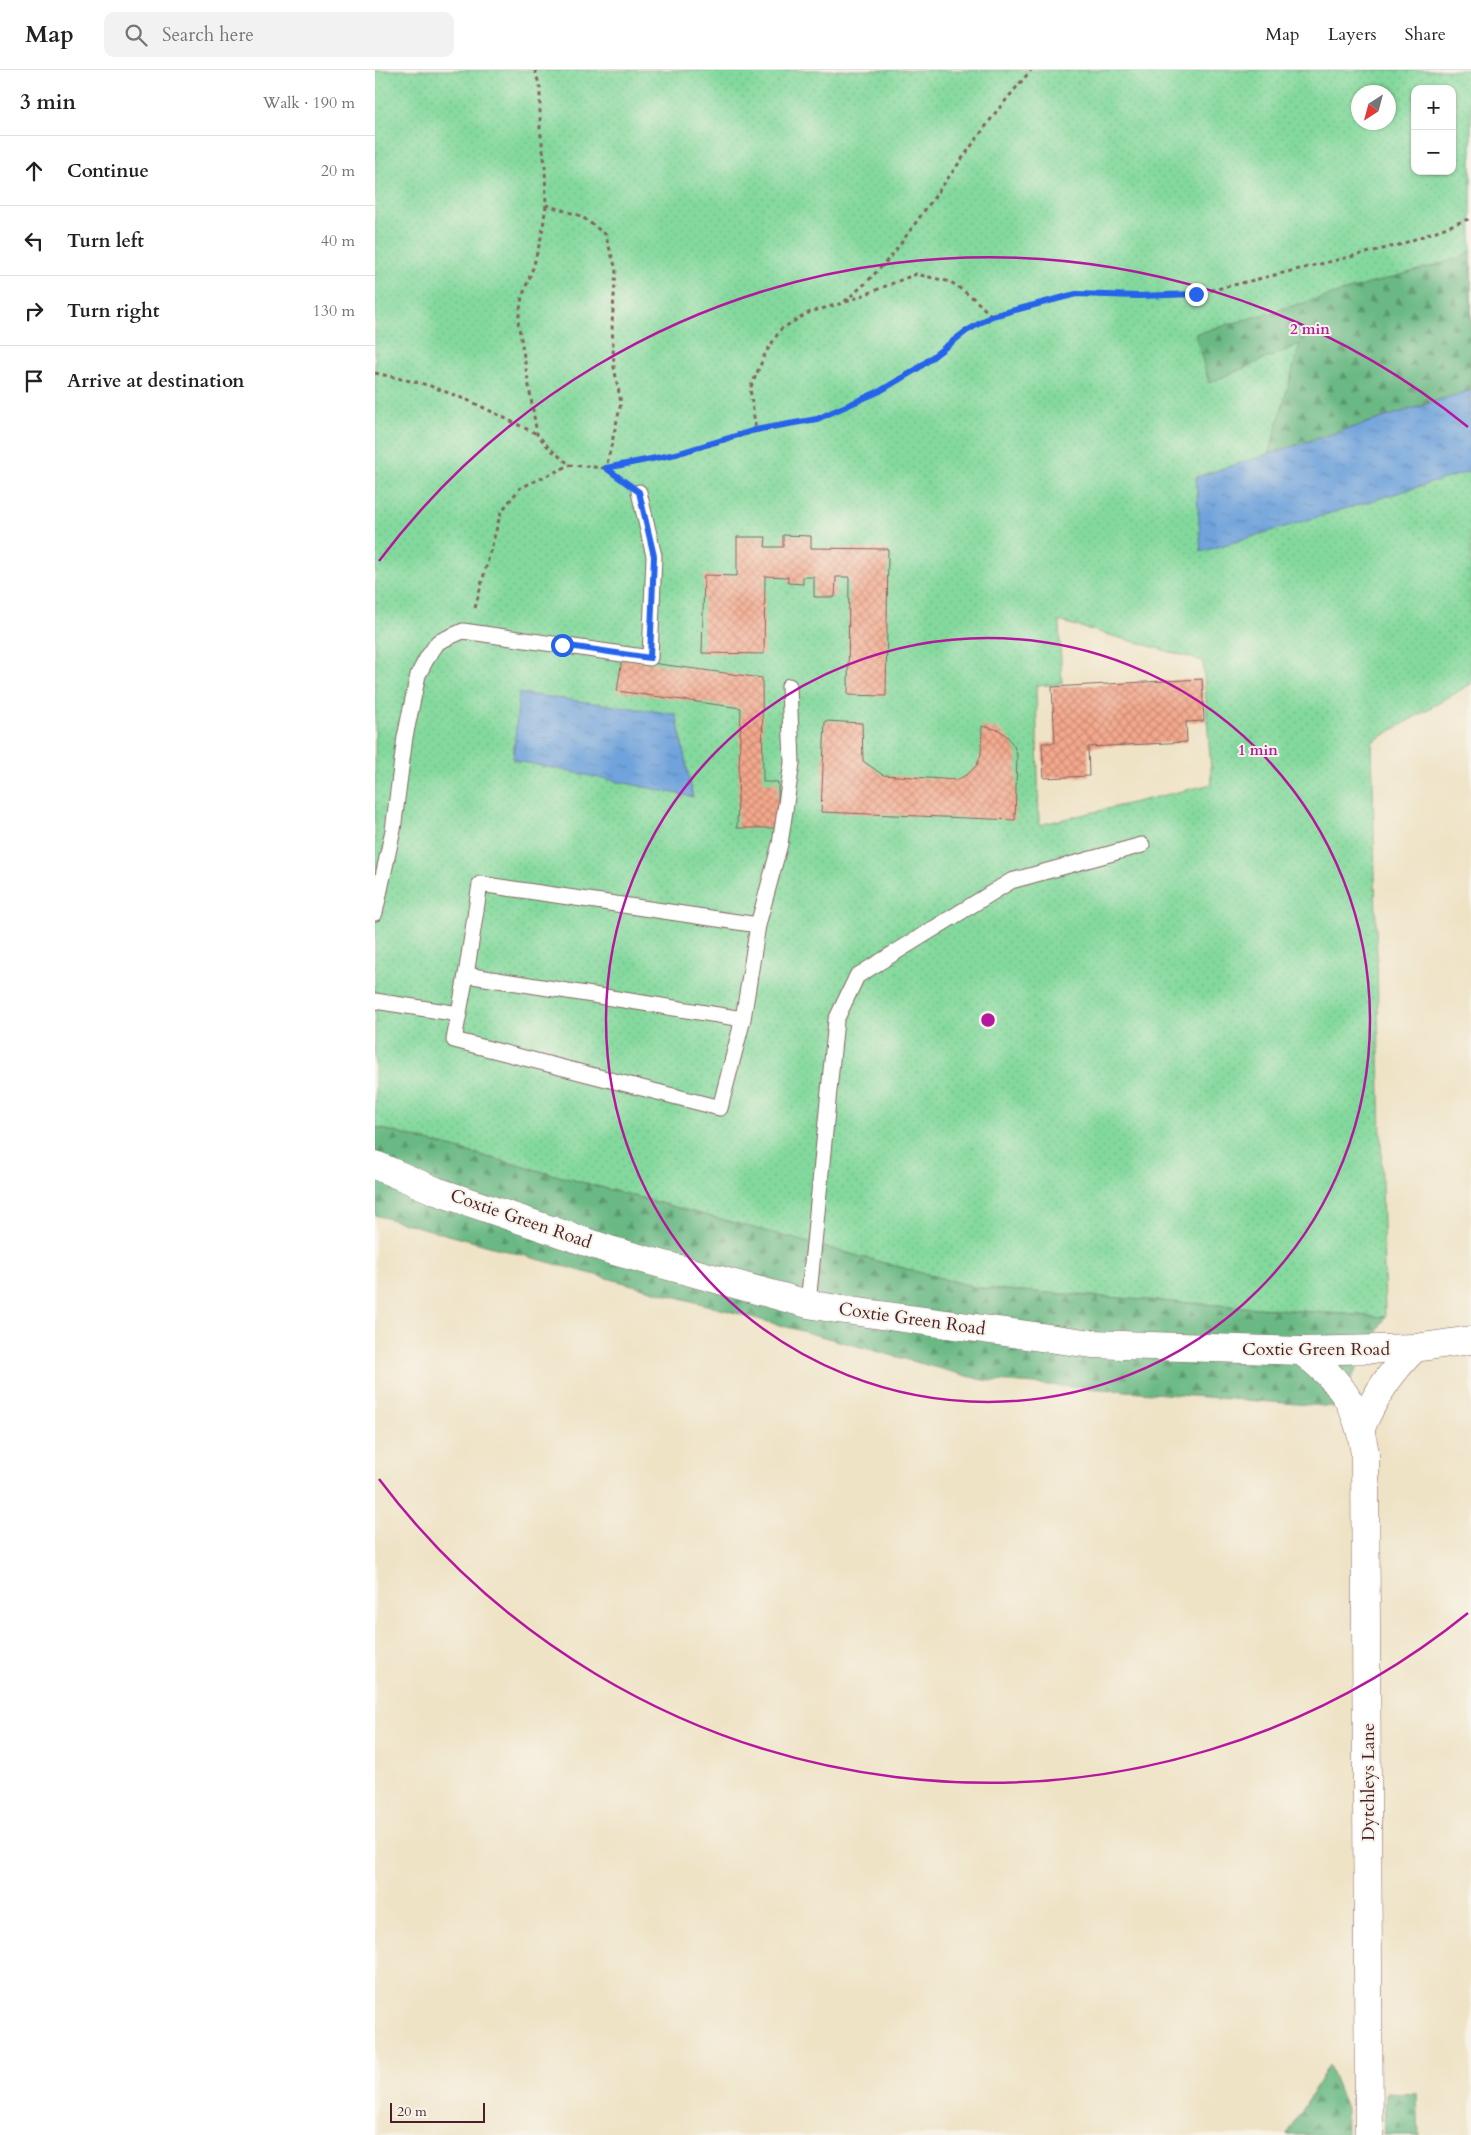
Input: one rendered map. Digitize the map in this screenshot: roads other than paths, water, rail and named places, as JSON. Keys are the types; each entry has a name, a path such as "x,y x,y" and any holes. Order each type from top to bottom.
{"street":[{"name":"Coxtie Green Road","path":"375,1165 436,1190 610,1250 808,1304 1092,1344 1301,1351 1415,1348 1471,1340"},
{"path":"1361,1428 1370,1407 1402,1360 1415,1348"},
{"name":"Dytchleys Lane","path":"1301,1351 1319,1364 1339,1384 1361,1428 1365,1454 1369,2135"}],"lane":[{"path":"375,913 393,830 405,737 418,675 438,642 463,631 650,658 654,556 639,492"},
{"path":"758,925 480,884 467,975 455,1040 720,1108 743,1019 758,925 780,844 792,763 789,686"},
{"path":"808,1304 836,1020 857,976 1011,881 1142,845"},
{"path":"467,975 743,1019"},
{"path":"375,1001 459,1014"}],"water":[{"path":"1471,390 1471,471 1201,552 1196,477"},
{"path":"519,693 676,714 693,797 513,760"}]}
